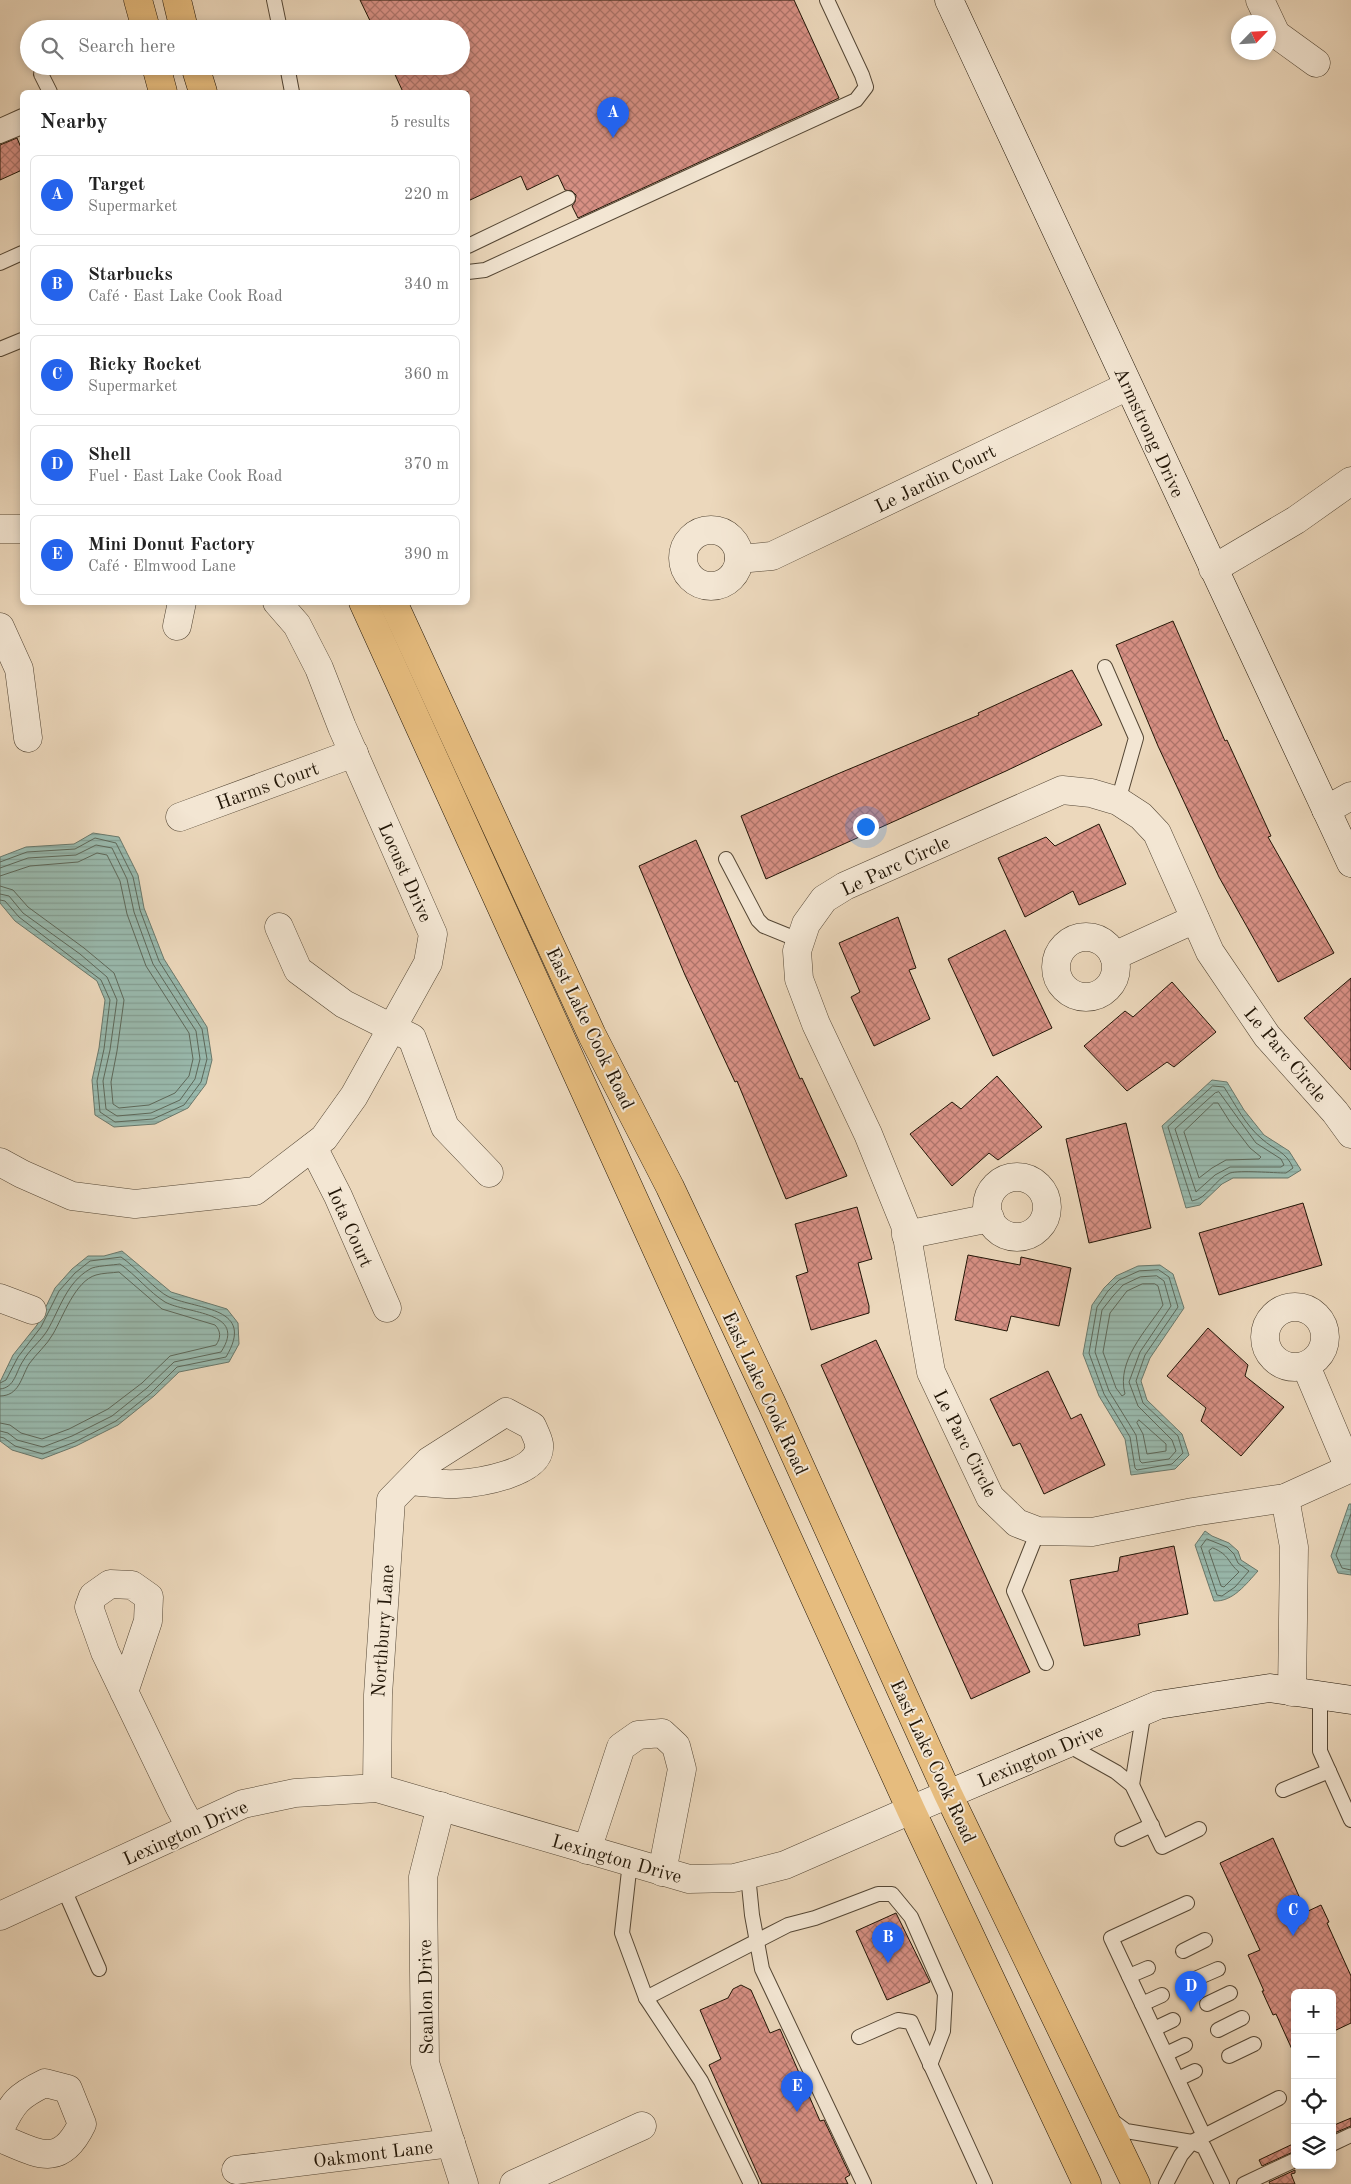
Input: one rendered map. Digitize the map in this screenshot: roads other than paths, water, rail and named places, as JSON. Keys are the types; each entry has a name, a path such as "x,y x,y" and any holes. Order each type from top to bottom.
{"main road":[{"path":"138,0 144,20"},
{"path":"177,0 182,20"},
{"path":"158,75 162,90"},
{"path":"198,75 202,90"},
{"name":"East Lake Cook Road","path":"364,605 911,1810 1087,2184"},
{"name":"East Lake Cook Road","path":"394,605 592,1035 670,1187 772,1404 948,1794 1136,2184"}],"street":[{"name":"Armstrong Drive","path":"948,0 1351,864"},
{"path":"1260,0 1276,34 1316,63"},
{"name":"Le Jardin Court","path":"739,559 772,556 1128,386"},
{"path":"1213,569 1296,520 1351,481"},
{"path":"0,529 20,529"},
{"name":"Locust Drive","path":"0,1162 72,1196 135,1204 255,1191 318,1143 354,1096 428,962 433,934 310,651 297,625 280,605"},
{"path":"0,627 19,669 28,738"},
{"name":"Harms Court","path":"180,817 354,753"},
{"name":"Le Parc Circle","path":"1306,1366 1350,1468 1285,1498 1193,1512 1092,1532 1038,1531 1017,1523 990,1497 931,1372 905,1225 868,1134 816,1024 799,979 797,951 806,924 824,899 845,886 1062,790 1092,793 1118,801 1141,816 1157,833 1210,952 1266,1036 1335,1112 1351,1134"},
{"path":"1326,810 1351,796"},
{"path":"1114,956 1195,919"},
{"path":"280,927 298,970 344,1004 412,1038 445,1127 489,1173"},
{"name":"Iota Court","path":"318,1143 338,1196 387,1308"},
{"path":"906,1235 990,1218"},
{"path":"0,1298 32,1310"},
{"name":"Northbury Lane","path":"377,1788 378,1695 391,1500 410,1481"},
{"path":"1285,1498 1294,1547 1292,1692"},
{"name":"Lexington Drive","path":"0,1916 243,1804 295,1793 377,1788 689,1879 734,1878 785,1865 1158,1704 1270,1688 1351,1700"},
{"path":"124,1692 191,1828"},
{"path":"587,1850 621,1747 638,1735 662,1733 676,1746 682,1769 662,1872"},
{"name":"Scanlon Drive","path":"440,1806 423,1877 425,2062 464,2184"},
{"path":"0,2129 10,2108 24,2093 45,2083 68,2089 82,2124 74,2142 57,2152 43,2155 0,2138"},
{"path":"514,2184 642,2126"},
{"name":"Oakmont Lane","path":"236,2170 451,2143"}],"lane":[{"path":"274,0 278,20"},
{"path":"470,272 485,270 856,100 866,87 827,0"},
{"path":"42,75 49,90"},
{"path":"289,75 292,90"},
{"path":"0,126 20,117"},
{"path":"0,136 20,128"},
{"path":"470,245 568,198"},
{"path":"0,263 20,254"},
{"path":"0,348 20,341"},
{"path":"1105,667 1136,738 1118,801"},
{"path":"726,859 758,920 764,926 801,941"},
{"path":"1038,1531 1014,1591 1046,1662"},
{"path":"1320,1696 1320,1751 1351,1820"},
{"path":"1132,1785 1144,1710"},
{"path":"1065,1743 1116,1772 1132,1785 1162,1848 1198,1829"},
{"path":"1283,1790 1329,1771"},
{"path":"1122,1839 1152,1825"},
{"path":"630,1862 622,1933 646,1998 701,2080 750,2184"},
{"path":"748,1875 762,1969 864,2184"},
{"path":"63,1887 99,1969"},
{"path":"646,1998 788,1925 815,1918 878,1894 892,1894 911,1917 945,1994 943,2031 930,2065"},
{"path":"1187,1903 1112,1938 1178,2079 1198,2139 1204,2147 1222,2184"},
{"path":"1182,1951 1205,1940"},
{"path":"1129,1976 1148,1968"},
{"path":"1195,1979 1218,1969"},
{"path":"1207,2004 1230,1993"},
{"path":"1142,2004 1162,1995"},
{"path":"1218,2030 1242,2018"},
{"path":"859,2037 898,2020 911,2022 985,2184"},
{"path":"1154,2030 1173,2020"},
{"path":"1229,2056 1254,2044"},
{"path":"1166,2054 1184,2045"},
{"path":"1178,2079 1195,2071"},
{"path":"1166,2184 1181,2155 1198,2139 1279,2098"},
{"path":"1104,2116 1126,2130 1198,2139"},
{"path":"1336,2142 1351,2135"},
{"path":"1244,2184 1291,2162"}],"water":[{"path":"93,833 119,837 138,875 144,908 164,959 207,1027 212,1060 206,1084 188,1108 155,1124 114,1127 95,1115 92,1080 99,1048 105,1000 97,981 15,921 0,903 0,857 26,847 74,844"},
{"path":"1212,1080 1227,1082 1244,1110 1264,1135 1289,1151 1301,1170 1288,1178 1233,1178 1222,1184 1200,1205 1186,1208 1162,1126"},
{"path":"122,1251 171,1292 227,1309 238,1323 239,1344 229,1362 179,1372 154,1396 118,1425 76,1446 42,1459 12,1450 0,1441 0,1382 13,1355 37,1325 55,1288 72,1269 88,1256 104,1256"},
{"path":"1160,1265 1173,1274 1184,1308 1150,1358 1141,1381 1147,1400 1182,1434 1189,1455 1175,1469 1131,1475 1125,1439 1099,1396 1083,1354 1092,1305 1104,1288 1116,1276 1138,1266"},
{"path":"1349,1504 1351,1504 1351,1575 1338,1573 1331,1556"},
{"path":"1205,1531 1229,1543 1238,1551 1241,1560 1258,1571 1239,1591 1221,1601 1214,1601 1195,1545"}],"place":[{"name":"Target","path":"613,138"},
{"name":"Ricky Rocket","path":"1293,1936"},
{"name":"Starbucks","path":"888,1963"},
{"name":"Shell","path":"1191,2012"},
{"name":"Mini Donut Factory","path":"797,2112"}]}
